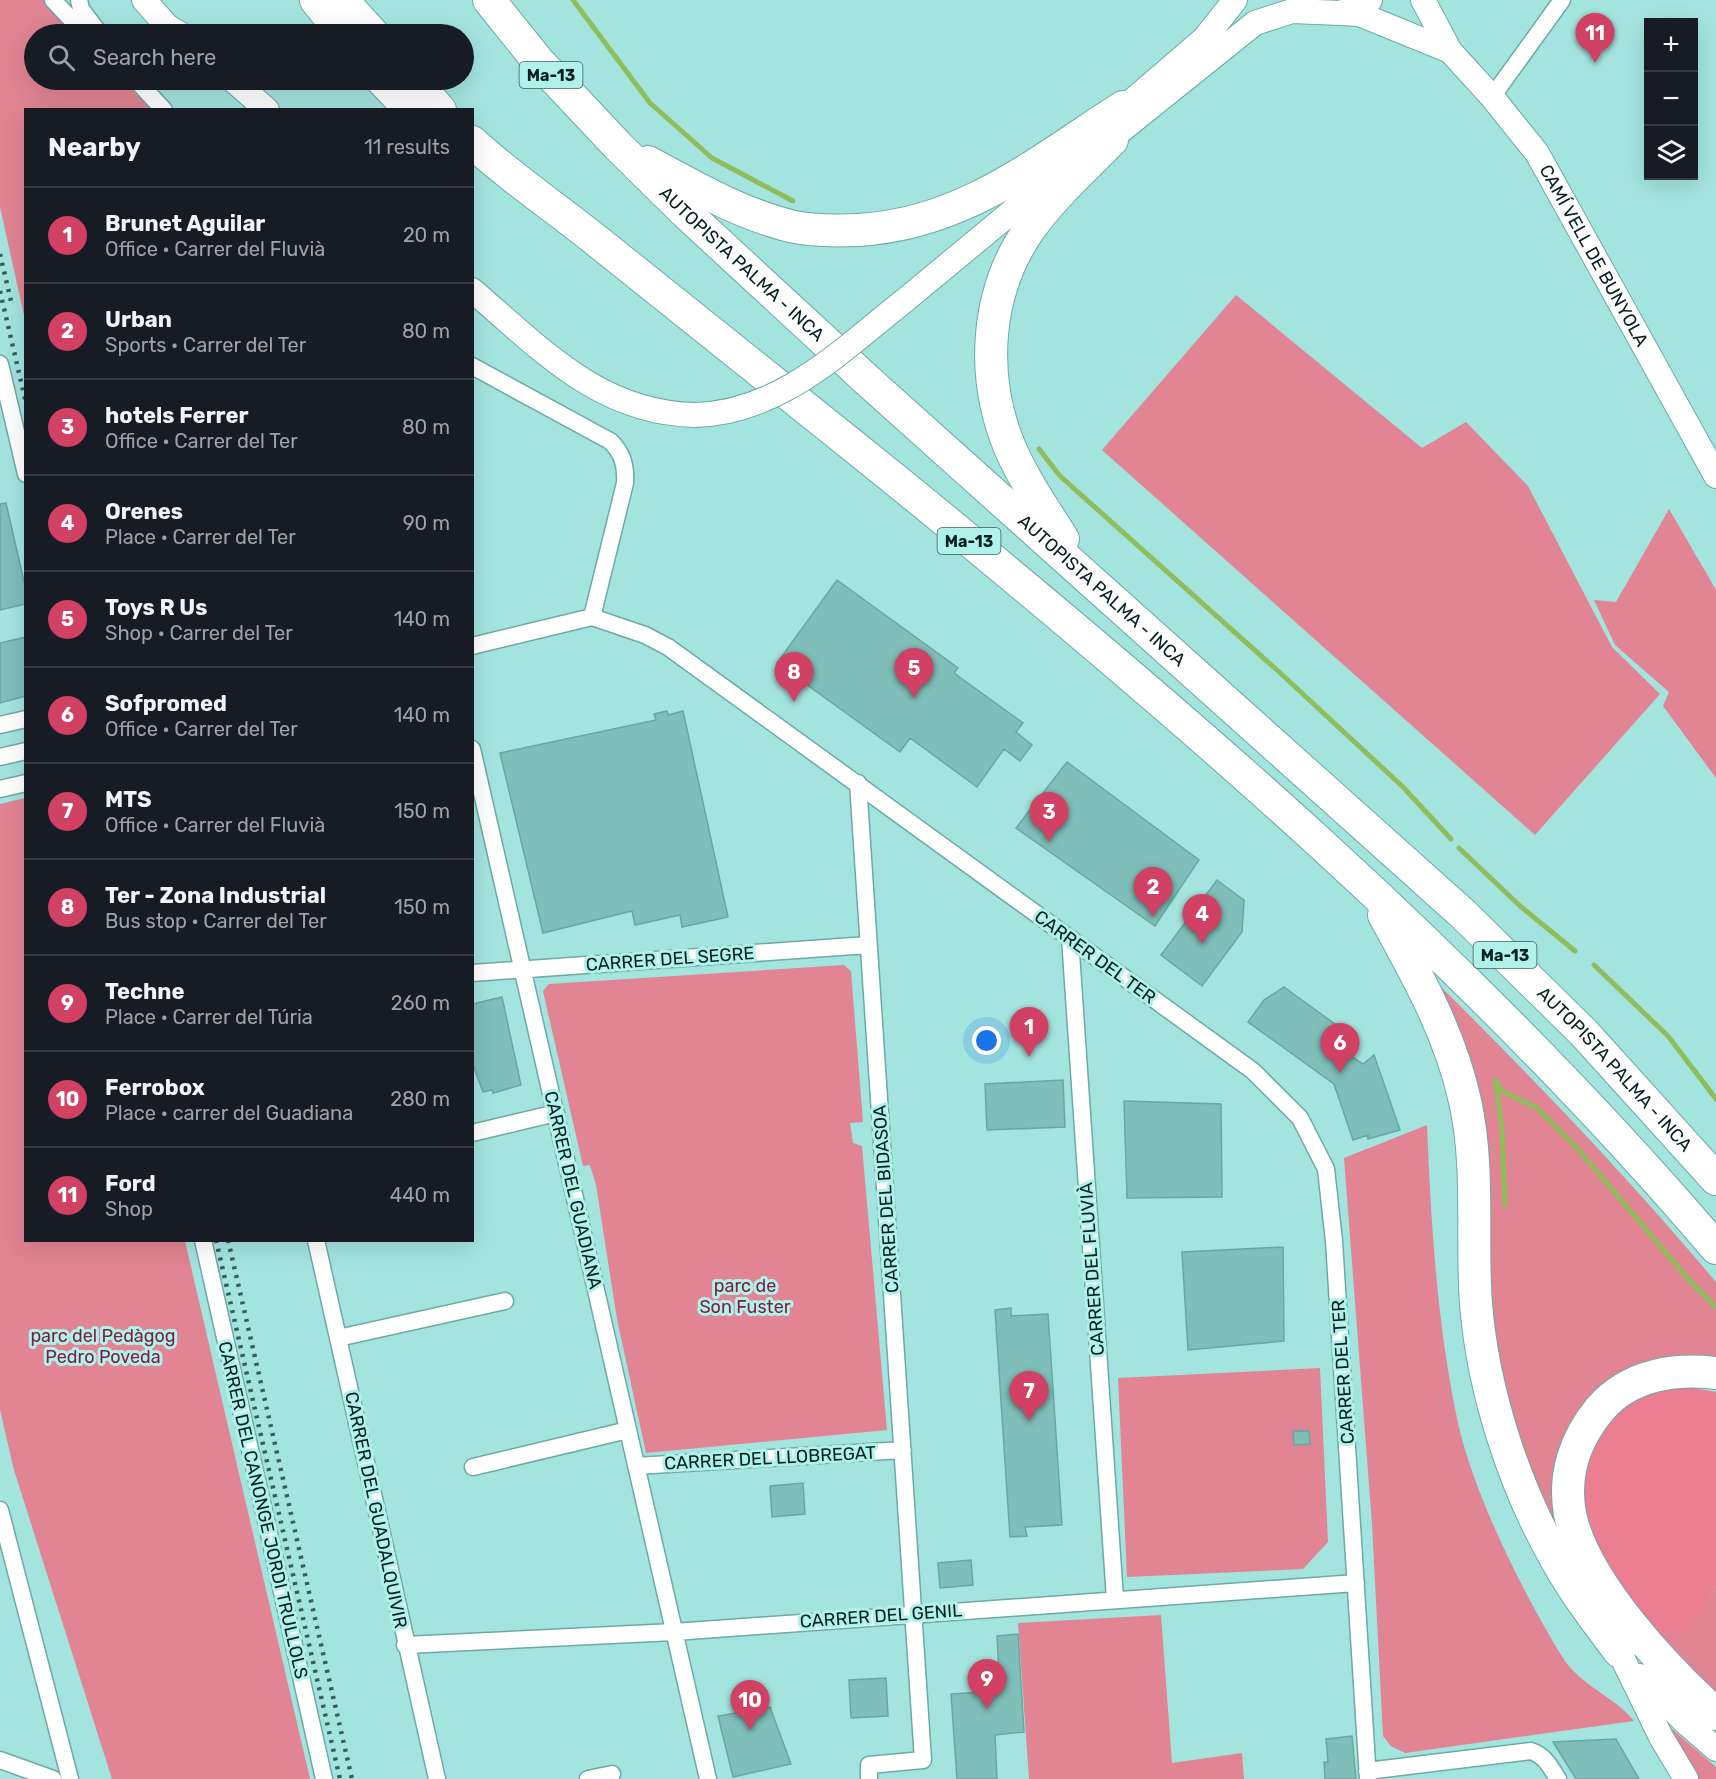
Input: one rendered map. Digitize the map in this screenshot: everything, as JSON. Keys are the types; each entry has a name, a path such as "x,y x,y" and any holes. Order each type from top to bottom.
{"highway":[{"path":"316,0 335,24"},
{"path":"342,0 364,24"},
{"name":"AUTOPISTA PALMA - INCA","path":"489,0 538,61 618,146 860,373 1471,921 1584,1033 1716,1179"},
{"path":"392,90 412,108"},
{"path":"422,90 438,108"},
{"path":"618,146 707,194 772,220 811,229 880,228 926,219 981,198 1123,107"},
{"path":"1084,572 1037,499 1011,449 994,392 991,370 992,329 998,294 1030,228 1052,201 1112,140"},
{"name":"Ma-13","path":"474,144 961,534 1218,753 1441,956 1556,1071 1716,1248"},
{"path":"1372,893 1443,1028 1462,1091 1473,1165 1475,1274 1479,1327 1494,1400 1512,1461 1539,1526 1557,1561 1619,1651"},
{"path":"1716,1373 1692,1371 1649,1377 1626,1387 1603,1405 1587,1424 1576,1445 1571,1463 1568,1498 1578,1539 1612,1597 1656,1653 1716,1714"}],"street":[{"path":"53,0 76,24"},
{"path":"79,0 81,9 92,24"},
{"path":"144,0 165,24"},
{"path":"164,0 181,24"},
{"path":"474,292 554,361 600,391 645,409 695,415 738,409 787,389 835,357 904,301 1049,181 1123,107 1205,38 1235,0"},
{"path":"1286,0 1313,12"},
{"path":"1340,13 1370,0"},
{"name":"CAMÍ VELL DE BUNYOLA","path":"1423,0 1450,51 1492,97 1537,153 1716,476"},
{"path":"1492,97 1562,0"},
{"name":"CAMÍ VELL DE BUNYOLA","path":"1049,181 1112,140 1255,23 1292,11 1359,14 1450,51"},
{"path":"145,90 162,108"},
{"path":"244,90 265,108"},
{"path":"0,364 24,466"},
{"path":"474,367 610,441 617,448 626,469 625,483 592,616 474,646"},
{"name":"CARRER DEL TER","path":"592,616 645,635 668,647 1253,1071 1300,1118 1326,1169 1334,1241 1368,1775"},
{"path":"0,725 24,719"},
{"path":"0,758 24,752"},
{"name":"CARRER DEL GUADIANA","path":"474,758 674,1632"},
{"path":"0,789 24,783"},
{"name":"CARRER DEL BIDASOA","path":"858,783 922,1760 869,1765 869,1779"},
{"name":"CARRER DEL FLUVIÀ","path":"1070,938 1115,1599"},
{"name":"CARRER DEL SEGRE","path":"474,973 868,945"},
{"path":"474,1133 556,1113"},
{"name":"CARRER DEL CANONGE JORDI TRULLOLS","path":"203,1242 324,1779"},
{"name":"CARRER DEL GUADALQUIVIR","path":"316,1242 405,1645 437,1779"},
{"path":"338,1338 506,1301"},
{"path":"473,1467 628,1430"},
{"name":"CARRER DEL LLOBREGAT","path":"636,1466 903,1450"},
{"path":"0,1510 70,1779"},
{"name":"CARRER DEL GENIL","path":"405,1645 674,1632 1356,1583"},
{"path":"674,1632 708,1779"},
{"path":"1619,1651 1662,1700 1716,1749"},
{"path":"1619,1651 1661,1737 1686,1779"},
{"path":"1368,1775 1531,1751 1547,1761 1558,1779"},
{"path":"0,1760 53,1779"},
{"path":"588,1779 612,1774"}],"green space":[{"path":"0,0 45,0 68,24 24,24 24,90 132,90 150,108 24,108 24,315 0,207"},
{"path":"1236,295 1422,448 1466,422 1528,486 1612,647 1660,694 1535,835 1102,450"},
{"path":"1669,509 1716,590 1716,778 1663,706 1669,692 1615,645 1594,600 1616,602"},
{"name":"parc del Pedàgog Pedro Poveda","path":"24,798 24,1242 185,1242 310,1779 112,1779 14,1470 0,1410 0,804"},
{"name":"parc de Son Fuster","path":"844,965 851,971 863,1122 850,1123 853,1143 862,1146 887,1430 646,1453 617,1319 596,1185 590,1165 583,1166 543,991 549,984"},
{"path":"1432,978 1578,1127 1716,1282 1716,1361 1615,1379 1563,1531 1558,1534 1533,1478 1503,1381"},
{"path":"1427,1125 1433,1237 1445,1349 1458,1423 1476,1481 1517,1575 1563,1658 1570,1668 1588,1684 1626,1712 1634,1721 1405,1753 1391,1746 1383,1736 1372,1524 1344,1158"},
{"path":"1320,1368 1328,1542 1303,1569 1127,1577 1118,1378"},
{"path":"1716,1586 1716,1696 1660,1636 1692,1626"},
{"path":"1161,1615 1172,1763 1242,1753 1244,1779 1029,1779 1018,1623"},
{"path":"1672,1729 1716,1767 1716,1779 1697,1779 1669,1732"}],"shaded area":[{"path":"1682,1386 1716,1392 1716,1586 1692,1627 1660,1636 1624,1592 1608,1568 1595,1541 1586,1514 1584,1487 1588,1460 1602,1434 1615,1418 1630,1404 1642,1397"}],"building":[{"path":"6,503 24,581 24,604 0,610 0,504"},
{"path":"837,580 958,668 954,673 1023,723 1016,732 1032,745 1020,761 1004,749 977,787 910,738 900,752 777,663"},
{"path":"24,637 24,697 0,703 0,643"},
{"path":"667,711 668,715 683,711 728,917 682,927 680,915 635,925 632,911 543,933 500,753 656,720 654,714"},
{"path":"1067,762 1199,860 1155,926 1016,828"},
{"path":"1217,880 1244,900 1242,932 1202,986 1161,955"},
{"path":"1284,987 1350,1035 1340,1048 1363,1064 1374,1055 1400,1130 1368,1139 1368,1135 1353,1140 1334,1084 1248,1022 1264,1000"},
{"path":"502,997 521,1085 493,1093 492,1090 483,1092 474,1067 474,1004"},
{"path":"1063,1080 1065,1127 987,1130 985,1084"},
{"path":"1124,1101 1221,1104 1222,1197 1127,1198"},
{"path":"1283,1247 1284,1341 1188,1350 1182,1252"},
{"path":"1011,1308 1011,1316 1048,1314 1062,1525 1025,1527 1027,1536 1010,1537 995,1310"},
{"path":"1293,1431 1309,1431 1310,1444 1294,1445"},
{"path":"803,1483 805,1514 772,1517 770,1486"},
{"path":"971,1560 973,1585 940,1588 938,1563"},
{"path":"1018,1634 1024,1732 995,1735 997,1779 957,1779 951,1694 1000,1691 997,1636"},
{"path":"886,1678 888,1716 851,1718 849,1680"},
{"path":"770,1707 791,1764 733,1777 718,1716"},
{"path":"1352,1736 1356,1779 1325,1779 1324,1762 1328,1762 1326,1739"},
{"path":"1616,1739 1639,1779 1576,1779 1553,1742"}],"waterway":[{"path":"573,0 650,103 712,158 793,201"},
{"path":"1039,449 1060,476 1277,670 1403,787 1451,839"},
{"path":"1459,848 1520,906 1575,951"},
{"path":"1594,965 1668,1036 1716,1099"},
{"path":"1495,1080 1502,1091 1537,1108 1577,1148 1689,1280 1716,1307"},
{"path":"1496,1085 1502,1131 1505,1205"}],"railway":[{"path":"0,254 11,301"},
{"path":"0,291 24,394"},
{"path":"216,1242 340,1779"},
{"path":"228,1242 352,1779"}],"place":[{"name":"Ford","path":"1595,63"},
{"name":"Toys R Us","path":"914,698"},
{"name":"Ter - Zona Industrial","path":"794,702"},
{"name":"hotels Ferrer","path":"1049,842"},
{"name":"Urban","path":"1153,917"},
{"name":"Orenes","path":"1202,944"},
{"name":"Brunet Aguilar","path":"1029,1057"},
{"name":"Sofpromed","path":"1340,1073"},
{"name":"MTS","path":"1029,1421"},
{"name":"Techne","path":"987,1709"},
{"name":"Ferrobox","path":"750,1730"}]}
